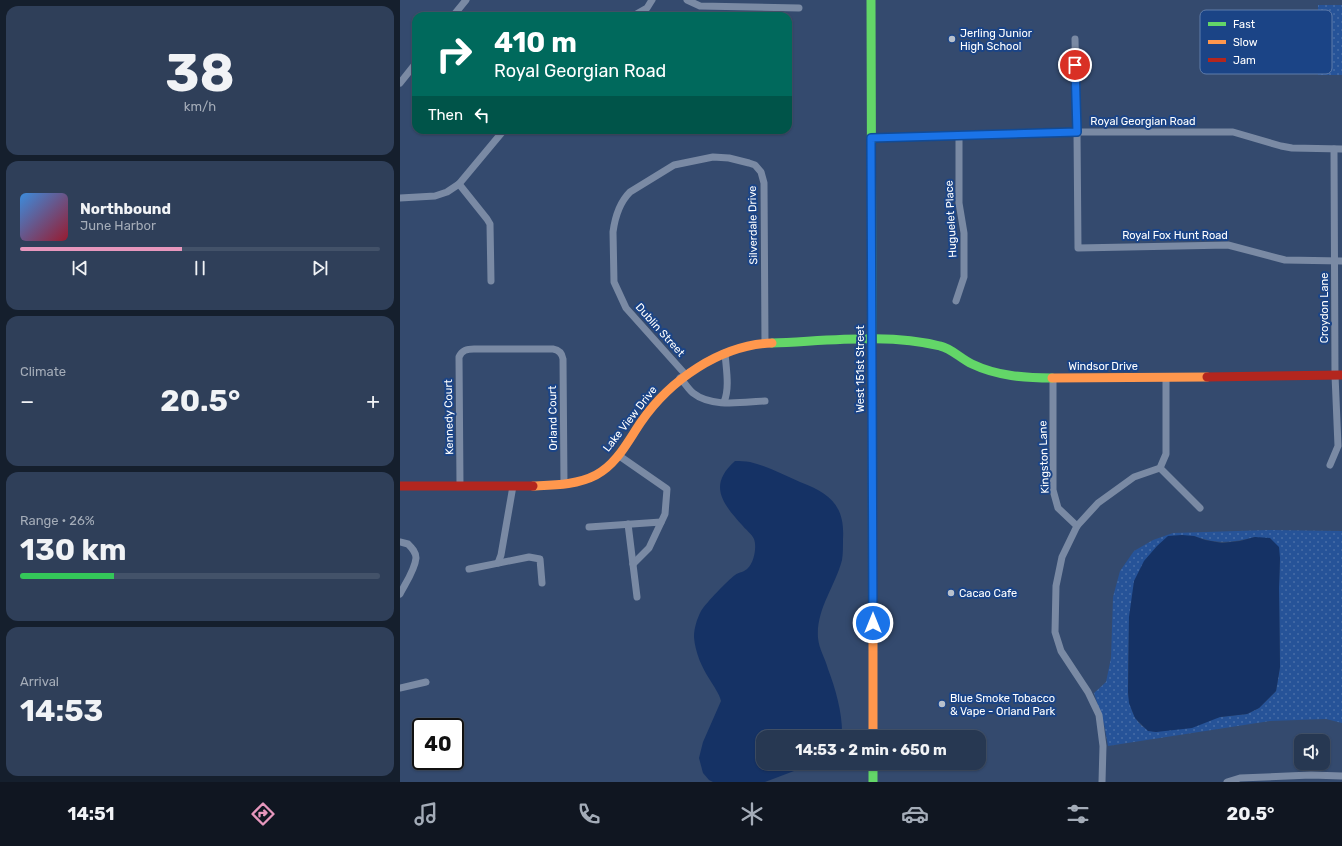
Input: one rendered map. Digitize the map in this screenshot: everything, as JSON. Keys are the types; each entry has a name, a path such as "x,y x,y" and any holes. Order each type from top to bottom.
{"street":[{"path":"456,12 466,0"},
{"path":"640,12 646,8 652,0"},
{"path":"687,0 700,6 799,8"},
{"name":"West 151st Street","path":"871,0 873,730"},
{"path":"1075,39 1077,132"},
{"path":"400,83 412,68"},
{"name":"Royal Georgian Road","path":"871,138 1077,132 1233,132 1292,148 1342,149"},
{"name":"Royal Fox Hunt Road","path":"1077,132 1078,248 1228,245 1285,260 1342,261"},
{"path":"400,198 434,196 446,192 459,184 501,134"},
{"name":"Huguelet Place","path":"956,301 964,277 964,233 959,203 959,135"},
{"name":"Croydon Lane","path":"1330,465 1338,446 1339,375 1334,261 1334,149"},
{"name":"Silverdale Drive","path":"658,176 674,165 720,156 749,162 761,172 764,183 765,343"},
{"name":"Dublin Street","path":"658,176 630,192 624,198 620,205 614,224 614,282 626,308 652,336 683,376 694,393 704,398 719,402 764,401"},
{"path":"459,184 490,224 491,281"},
{"name":"Lake View Drive","path":"400,486 513,486 564,484 586,480 604,470 618,454 654,404 683,376 702,364 725,353 750,345 765,343 872,339"},
{"name":"Windsor Drive","path":"872,339 909,340 942,346 972,364 1016,377 1166,378 1339,375"},
{"name":"Kennedy Court","path":"460,486 460,353 464,350 474,349 553,348 560,352"},
{"name":"Orland Court","path":"560,352 563,359 564,484"},
{"path":"724,402 726,397 725,353"},
{"name":"Kingston Lane","path":"1053,378 1053,490 1058,508 1077,526"},
{"path":"1102,782 1103,746 1099,715 1088,692 1061,652 1055,632 1056,586 1062,557 1077,526 1098,503 1134,477 1160,468 1166,454 1166,378"},
{"path":"618,454 667,489 665,514 649,548 633,564"},
{"path":"1160,468 1200,508"},
{"path":"498,563 501,555 513,486"},
{"path":"589,527 661,522"},
{"path":"628,524 636,597"},
{"path":"400,542 408,544 414,550 416,558 413,569 402,584 400,594"},
{"path":"469,569 529,557 540,559 542,582"},
{"path":"400,688 426,682"},
{"path":"873,770 873,782"},
{"path":"1227,782 1240,778 1311,775 1342,776"}],"shaded area":[{"path":"1318,5 1342,5 1342,75 1318,75 1332,74 1332,10 1318,10"},
{"path":"735,461 748,462 763,466 811,486 834,502 838,509 843,528 842,560 823,608 818,627 818,638 836,694 842,730 756,730 756,770 804,770 794,771 765,782 713,782 703,773 699,758 703,742 721,701 697,654 694,637 696,624 701,611 717,592 735,575 748,568 752,562 755,550 755,542 753,537 729,509 721,494 720,486 722,478"},
{"path":"1269,530 1342,531 1342,723 1326,719 1270,721 1108,746 1104,724 1094,693 1106,682 1111,658 1113,597 1120,571 1134,551 1153,540 1173,533","holes":["1194,536 1202,539 1224,542 1255,537 1280,558 1280,667 1276,691 1259,708 1247,714 1220,717 1156,732 1143,727 1139,723 1135,718 1130,705 1128,692 1129,617"]},
{"path":"1168,536 1194,536 1205,540 1222,543 1240,541 1255,537 1270,538 1279,547 1280,667 1276,691 1259,708 1247,714 1220,717 1192,728 1156,732 1148,731 1135,718 1129,703 1129,617 1134,581 1144,561 1157,546"}],"traffic: fast":[{"path":"871,0 872,344"},
{"path":"772,343 857,339 920,342 944,347 972,364 1001,374 1032,378 1052,378"},
{"path":"873,770 873,782"}],"traffic: slow":[{"path":"533,486 573,483 596,475 610,465 653,407 666,392 681,379 715,358 734,350 753,345 772,343"},
{"path":"1052,378 1207,377"},
{"path":"873,608 873,730"}],"traffic: jam":[{"path":"872,344 873,608"},
{"path":"1207,377 1342,375"},
{"path":"400,486 533,486"}],"place":[{"name":"Jerling Junior High School","path":"952,39"},
{"name":"Cacao Cafe","path":"951,593"},
{"name":"Blue Smoke Tobacco & Vape - Orland Park","path":"942,704"}],"route":[{"path":"873,623 871,138 1077,132 1075,65"}]}
